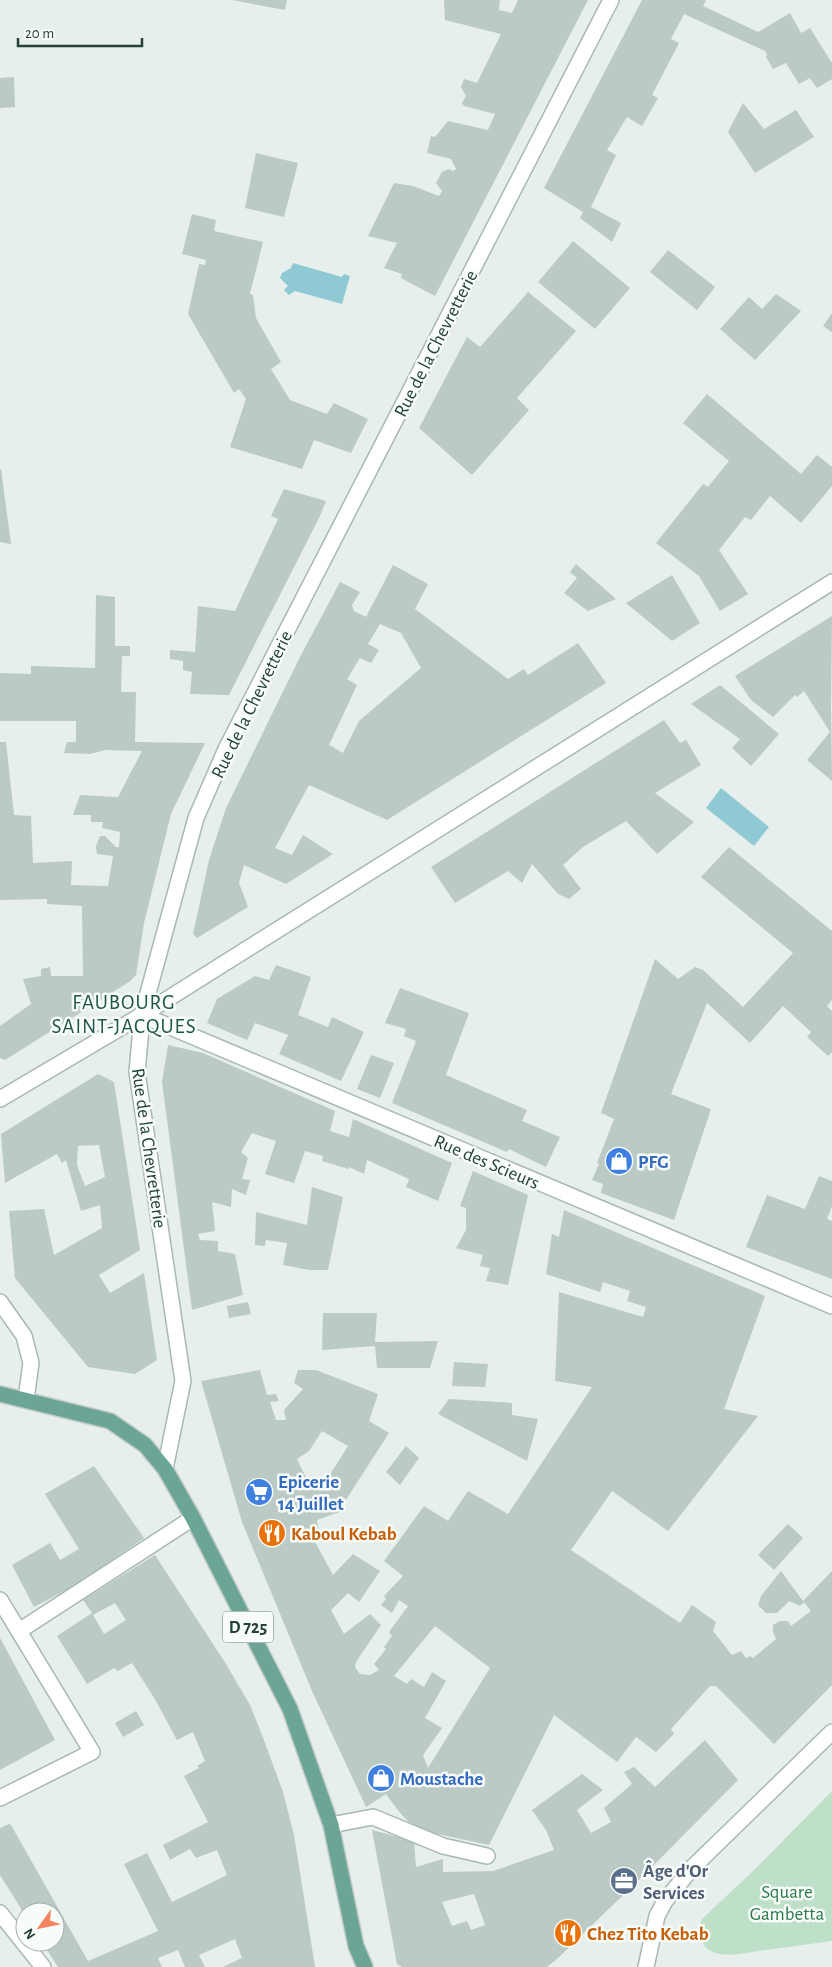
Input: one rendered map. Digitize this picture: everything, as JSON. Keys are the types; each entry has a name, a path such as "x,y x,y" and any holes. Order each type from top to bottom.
{"main road":[{"name":"D 725","path":"0,1394 110,1421 145,1445 165,1469 193,1518 290,1709 331,1826 356,1946 365,1967"},
{"name":"D 725","path":"352,1967 356,1946"}],"street":[{"name":"Rue de la Chevretterie","path":"165,1469 184,1381 138,1072 142,1015 196,818 226,749 611,0"},
{"path":"0,1099 142,1015 832,582"},
{"name":"Rue des Scieurs","path":"142,1015 832,1306"},
{"path":"0,1302 24,1336 31,1363 26,1399"},
{"path":"19,1631 193,1518"},
{"path":"0,1600 92,1752 0,1798"},
{"path":"646,1967 656,1916 665,1901 692,1868 832,1732"},
{"path":"331,1826 373,1817 443,1846 487,1856"},
{"path":"0,1913 43,1967"}],"green space":[{"name":"Square Gambetta","path":"832,1791 832,1941 737,1954 720,1954 704,1946 700,1936 702,1919 752,1872"}],"water":[{"path":"293,263 342,277 344,274 350,276 342,304 295,291 289,295 284,290 288,286 280,278 282,273 291,268"},
{"path":"721,788 769,827 754,846 706,808"}],"building":[{"path":"232,0 287,0 285,10"},
{"path":"444,0 500,0 499,10 512,13 518,0 588,0 435,296 401,278 402,274 384,268 397,243 368,236 394,183 413,186 439,196 442,191 436,183 442,172 456,169 451,159 427,153 431,136 435,137 448,121 488,130 495,114 464,106 462,103 466,96 461,87 464,79 477,83 501,34 445,20"},
{"path":"642,0 706,0 703,6 758,32 790,13 801,33 810,28 832,63 832,79 817,88 810,78 799,84 786,63 773,69 766,57 765,51 684,14 671,39 679,43 652,95 658,98 642,126 627,117 607,150 616,155 591,207 621,223 612,242 580,218 583,212 544,188"},
{"path":"14,77 15,107 0,108 0,78"},
{"path":"743,103 764,129 796,110 814,137 755,173 728,132"},
{"path":"256,153 298,163 284,217 245,208"},
{"path":"192,214 216,220 214,231 263,242 250,294 253,295 256,318 281,362 271,369 290,400 327,414 334,403 368,419 351,453 314,440 302,469 230,447 246,399 239,389 234,393 188,314 199,264 205,265 206,260 182,254"},
{"path":"573,241 630,288 595,329 538,282"},
{"path":"668,250 715,287 697,310 650,272"},
{"path":"528,292 576,331 517,398 529,410 472,475 419,428 467,337 480,347"},
{"path":"776,294 801,311 755,360 720,329 749,297 762,309"},
{"path":"832,313 832,332 823,326"},
{"path":"707,394 801,474 817,455 832,467 832,486 801,523 770,496 751,520 745,517 719,550 748,594 720,611 699,576 656,543 703,484 708,487 729,461 683,423"},
{"path":"1,469 11,544 0,542"},
{"path":"284,489 326,501 319,518 229,695 190,694 192,672 183,670 183,661 170,659 170,650 195,652 198,606 235,611 278,519 271,516"},
{"path":"576,564 616,599 588,611 564,593 577,578 570,572"},
{"path":"393,565 428,584 415,609 508,679 524,669 528,675 578,643 606,683 387,820 309,785 275,848 292,855 303,835 333,854 286,884 244,865 239,883 248,907 197,938 193,934 209,860 226,808 300,657 340,582 360,592 352,605 354,611 366,617","holes":["380,624 401,633 421,668 359,721 343,753 329,745 357,685 347,679 360,658 371,663 379,650 368,644"]},
{"path":"672,575 700,623 672,641 626,603"},
{"path":"96,595 115,597 115,646 130,646 130,656 122,656 121,692 136,692 135,742 205,743 171,814 144,923 136,975 129,982 5,1060 0,1058 0,1026 31,1004 23,979 41,976 41,969 50,967 51,976 83,976 82,906 47,904 47,899 0,900 0,742 6,742 14,815 31,816 33,863 72,861 71,885 108,886 113,856 97,854 96,846 100,836 105,836 116,847 119,847 120,832 102,828 103,822 91,822 91,815 73,815 80,795 118,797 142,751 106,750 90,754 64,753 67,742 76,742 76,721 0,721 0,673 31,674 31,666 95,668"},
{"path":"832,616 832,781 807,760 830,732 804,691 797,697 795,695 773,717 751,700 735,676"},
{"path":"720,685 779,734 751,766 732,748 740,739 691,704"},
{"path":"664,720 680,743 686,740 701,765 655,793 694,822 657,854 626,821 583,847 563,865 581,889 569,899 558,894 532,864 522,883 508,871 455,903 431,867"},
{"path":"729,847 832,931 832,1000 827,1006 832,1011 832,1052 828,1056 807,1037 811,1032 783,1006 750,1043 707,1003 671,1094 711,1109 674,1220 601,1193 603,1184 592,1180 614,1119 601,1113 655,959 678,979 695,967 703,970 743,1007 793,953 701,877"},
{"path":"276,965 311,977 298,1015 328,1027 332,1017 364,1032 341,1081 279,1054 288,1035 255,1023 247,1040 207,1023 217,999 255,976 269,980"},
{"path":"400,988 469,1013 446,1075 527,1110 522,1121 560,1137 546,1167 509,1149 507,1152 392,1103 416,1041 404,1036 406,1029 385,1023"},
{"path":"168,1045 203,1053 335,1111 330,1131 349,1137 353,1119 452,1163 438,1201 406,1187 409,1179 367,1160 364,1174 349,1167 348,1169 322,1161 323,1156 305,1151 294,1183 265,1174 276,1141 252,1133 241,1152 248,1158 242,1179 250,1180 246,1195 232,1189 231,1207 212,1202 215,1231 198,1234 200,1240 218,1241 218,1251 235,1254 243,1295 192,1310 162,1082"},
{"path":"371,1055 394,1063 380,1098 357,1089"},
{"path":"98,1074 114,1082 140,1250 99,1275 110,1293 144,1273 157,1360 135,1374 88,1367 15,1278 9,1211 44,1209 54,1255 102,1228 100,1205 81,1211 66,1160 62,1163 57,1154 5,1183 1,1134","holes":["99,1145 105,1177 85,1186 77,1165 78,1146"]},
{"path":"473,1171 528,1195 508,1285 486,1281 490,1268 480,1266 483,1255 456,1248 466,1230 466,1208 460,1206"},
{"path":"819,1176 832,1181 832,1206 827,1219 832,1221 832,1279 746,1247 767,1195 805,1209"},
{"path":"312,1187 343,1197 328,1270 309,1270 283,1265 287,1243 266,1240 265,1246 255,1245 256,1212 307,1225"},
{"path":"564,1210 765,1296 724,1409 758,1416 668,1531 612,1491 571,1550 680,1623 692,1605 716,1622 713,1631 732,1655 741,1651 746,1658 750,1656 753,1658 776,1639 773,1625 780,1621 788,1621 791,1626 811,1611 804,1602 800,1606 789,1601 777,1613 766,1613 758,1605 761,1596 781,1571 803,1601 832,1571 832,1685 774,1744 716,1686 710,1686 671,1729 674,1734 656,1752 636,1737 617,1762 554,1715 489,1845 428,1832 409,1822 386,1794 366,1807 312,1691 242,1522 201,1381 260,1370 267,1395 276,1394 279,1401 270,1402 276,1420 286,1420 284,1410 303,1389 294,1383 298,1370 316,1370 378,1394 369,1421 389,1433 342,1506 345,1510 317,1520 321,1540 315,1542 333,1575 353,1554 380,1571 359,1602 348,1593 331,1610 344,1634 370,1614 381,1625 356,1662 355,1667 360,1674 370,1675 379,1670 374,1664 386,1649 384,1647 392,1636 389,1632 408,1606 399,1600 392,1613 381,1605 386,1599 384,1596 403,1576 384,1561 424,1506 448,1521 468,1491 508,1514 592,1387 555,1381 559,1292 643,1317 646,1307 627,1301 630,1291 603,1282 600,1292 546,1274 552,1234 559,1237","holes":["322,1431 348,1446 324,1484 312,1490 297,1459 309,1451","435,1626 490,1668 428,1768 423,1755 442,1728 425,1718 446,1681 432,1672 424,1687 411,1679 407,1684 394,1676"]},
{"path":"248,1302 251,1314 229,1318 227,1306"},
{"path":"323,1313 377,1313 375,1342 438,1341 430,1368 377,1368 375,1346 322,1350"},
{"path":"454,1362 488,1364 485,1387 452,1386"},
{"path":"449,1399 512,1403 512,1415 538,1419 527,1461 438,1414"},
{"path":"406,1446 419,1458 400,1485 386,1472"},
{"path":"94,1466 144,1538 74,1586 34,1607 12,1565 50,1543 60,1560 79,1549 45,1494"},
{"path":"788,1524 803,1538 774,1570 758,1555"},
{"path":"155,1555 226,1664 250,1705 283,1792 294,1835 315,1967 223,1967 242,1958 235,1939 199,1955 205,1967 185,1967 178,1950 158,1958 162,1967 58,1967 48,1952 65,1952 65,1920 88,1961 158,1931 124,1864 147,1853 172,1902 227,1875 217,1850 196,1858 190,1849 170,1860 163,1845 208,1822 184,1776 199,1768 197,1766 205,1761 193,1732 177,1740 156,1701 132,1663 118,1671 114,1668 87,1684 57,1636 92,1613 83,1600","holes":["115,1603 126,1620 104,1634 93,1615"]},
{"path":"0,1638 55,1740 0,1770"},
{"path":"136,1711 144,1725 123,1737 115,1723"},
{"path":"705,1740 738,1780 647,1872 547,1967 402,1967 397,1964 372,1830 414,1841 416,1867 443,1859 443,1872 493,1871 554,1850 546,1830 532,1810 582,1774 603,1790 577,1810 591,1833 611,1822 604,1808 632,1784 624,1772 634,1767 655,1787","holes":["474,1894 485,1925 471,1930 467,1921 452,1926 442,1902"]},
{"path":"11,1825 55,1902 17,1902 0,1875 0,1828"}],"place":[{"name":"PFG","path":"619,1161"},
{"name":"Epicerie 14 Juillet","path":"259,1492"},
{"name":"Kaboul Kebab","path":"272,1533"},
{"name":"Moustache","path":"381,1778"},
{"name":"Âge d'Or Services","path":"624,1881"},
{"name":"Chez Tito Kebab","path":"568,1933"}],"district":[{"name":"FAUBOURG SAINT-JACQUES","path":"124,1014"}]}
